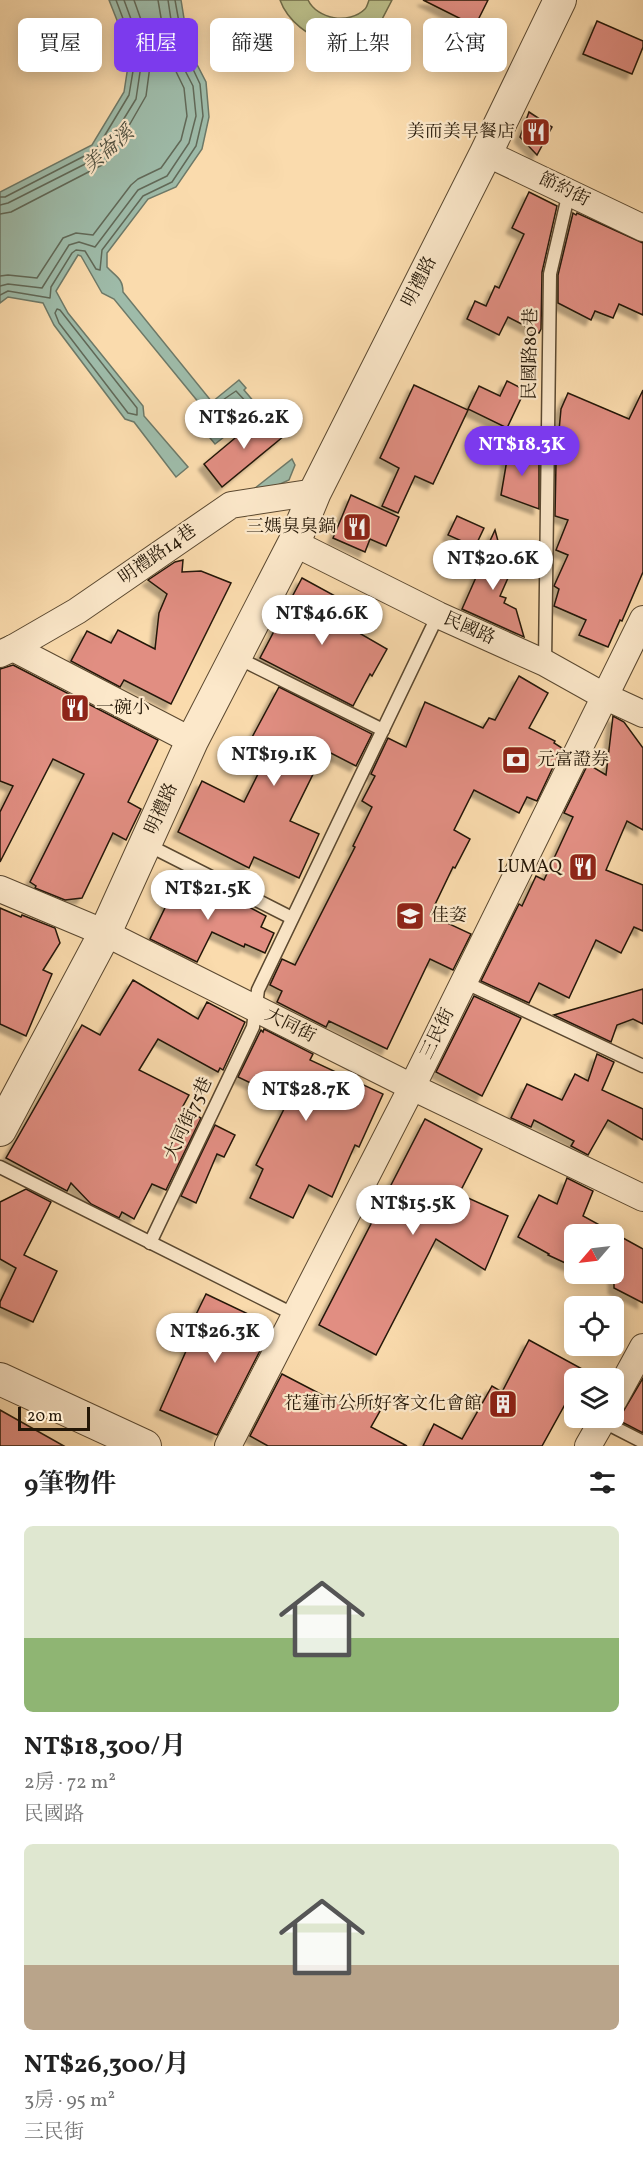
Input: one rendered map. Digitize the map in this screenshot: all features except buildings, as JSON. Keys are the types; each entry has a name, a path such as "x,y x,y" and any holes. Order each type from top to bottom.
{"street":[{"name":"明禮路","path":"0,1130 105,933 192,741 289,554 315,492 486,153 560,0"},
{"name":"節約街","path":"486,153 643,228"},
{"name":"明禮路14巷","path":"7,651 77,611 231,505 315,492"},
{"name":"民國路","path":"289,554 438,615 545,663 604,696 643,714"},
{"name":"三民街","path":"228,1446 412,1087 643,619"},
{"name":"明禮路14巷","path":"7,651 192,741"},
{"name":"大同街","path":"0,889 105,933 412,1087 643,1198"},
{"path":"624,1381 643,1347"},
{"path":"0,1379 107,1440 146,1446"},
{"path":"588,1446 598,1428"}],"lane":[{"name":"民國路80巷","path":"545,663 550,274 569,192"},
{"name":"大同街75巷","path":"150,1243 253,1027 258,990 438,615"},
{"path":"236,657 383,729"},
{"path":"146,844 292,918"},
{"path":"464,982 643,1065"},
{"path":"0,1167 295,1315"},
{"path":"624,1427 643,1442"}],"green space":[{"path":"280,0 308,0 318,12 334,18 306,18 306,32 283,7"},
{"path":"369,0 392,0 383,18 342,18 358,14 366,8"}],"water":[{"path":"109,0 181,0 184,18 116,18"},
{"name":"美崙溪","path":"198,66 206,82 209,117 202,149 176,187 148,199 107,253 107,267 120,280 123,292 212,402 239,380 246,388 244,390 260,409 215,444 201,427 198,429 191,420 204,409 114,299 102,293 81,256 78,255 56,291 68,313 143,406 144,416 188,467 176,477 134,422 125,419 54,325 43,303 8,297 0,303 0,192 92,145 124,92 127,72 198,72"},
{"path":"292,459 295,465 289,480 250,492"}],"place":[{"name":"美而美早餐店","path":"536,132"},
{"name":"三媽臭臭鍋","path":"357,527"},
{"name":"一碗小","path":"75,708"},
{"name":"元富證券","path":"516,760"},
{"name":"LUMAQ","path":"583,867"},
{"name":"佳姿","path":"410,916"},
{"name":"花蓮市公所好客文化會館","path":"503,1404"}]}
